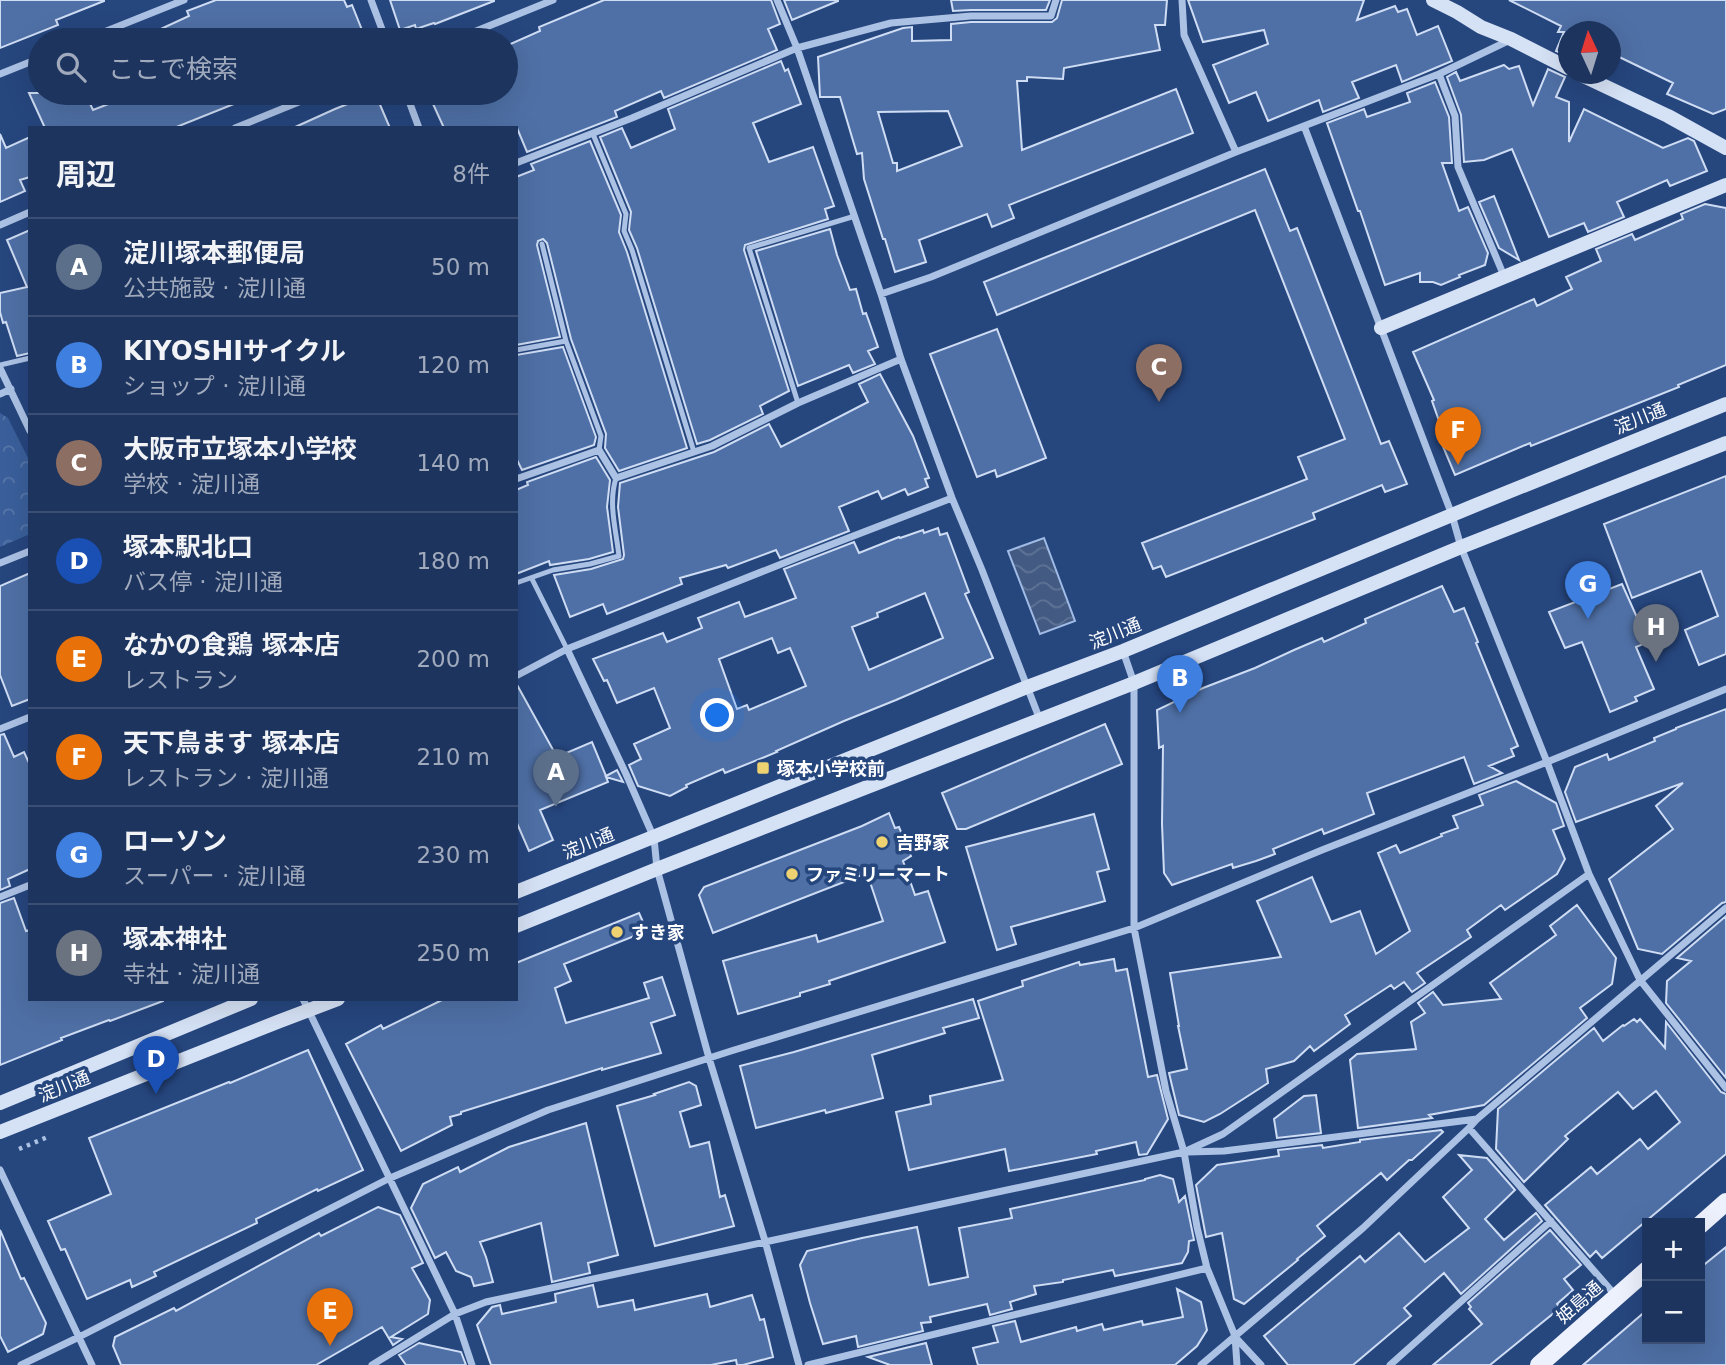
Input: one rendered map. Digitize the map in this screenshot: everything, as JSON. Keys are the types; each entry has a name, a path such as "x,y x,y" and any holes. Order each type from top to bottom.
{"main road":[{"path":"1705,1221 1726,1202"},
{"name":"姫島通","path":"1539,1365 1642,1274"}],"street":[{"path":"114,28 184,0"},
{"path":"370,0 381,28"},
{"path":"484,28 553,0"},
{"path":"776,0 797,48 901,359 951,498 1040,720"},
{"path":"518,162 593,134 797,48 891,23 971,16 1051,16 1056,0"},
{"path":"1182,0 1184,35 1236,152"},
{"path":"1433,0 1460,6 1481,27 1558,62"},
{"path":"881,294 944,272 1236,152 1439,74 1511,39"},
{"path":"0,74 28,63"},
{"path":"1439,74 1455,116 1458,167 1504,276"},
{"path":"1600,84 1668,116 1726,148"},
{"path":"240,126 292,105"},
{"path":"410,105 418,126"},
{"path":"1304,126 1452,515 1461,547 1589,874 1640,980 1726,1088"},
{"path":"1381,328 1726,185"},
{"path":"0,225 28,213"},
{"path":"518,478 599,450 616,478 712,446 798,403 901,359"},
{"path":"0,367 28,427"},
{"path":"0,394 10,389"},
{"name":"淀川通","path":"518,891 1123,651 1726,404"},
{"path":"518,925 1133,683 1461,547 1726,443"},
{"path":"518,675 567,649 951,498"},
{"path":"0,563 28,552"},
{"path":"567,649 654,838 657,869 709,1058 765,1241 799,1365"},
{"path":"1123,651 1133,683 1134,928 1166,1091 1184,1152 1197,1227 1207,1268 1235,1336 1237,1365"},
{"path":"21,1365 388,1179 548,1110 1134,928 1321,850 1726,689"},
{"path":"0,729 28,718"},
{"path":"1184,1152 1223,1133 1589,874"},
{"path":"0,897 28,886"},
{"path":"1200,1365 1363,1228 1477,1119 1726,908"},
{"name":"淀川通","path":"0,1103 246,1001"},
{"name":"淀川通","path":"0,1132 279,1021 306,1005 327,1001"},
{"path":"306,1005 455,1314 472,1365"},
{"path":"372,1365 455,1314 486,1302 1184,1152 1224,1152 1477,1119"},
{"path":"1469,1128 1617,1297"},
{"path":"0,1170 92,1365"},
{"path":"1390,1365 1551,1221"},
{"path":"808,1365 1207,1268"},
{"path":"1235,1336 1261,1365"}],"lane":[{"path":"593,134 626,214 624,231 694,452"},
{"path":"798,403 749,248 855,216"},
{"path":"542,244 566,341 601,436 599,450"},
{"path":"518,350 566,341"},
{"path":"0,367 28,359"},
{"path":"518,582 553,570 619,556 612,502 612,489 616,478"},
{"path":"532,579 567,649"}],"path":[{"path":"19,1149 57,1133"}],"green space":[{"path":"0,413 8,418 28,458 28,535 0,547"}],"water":[{"path":"1044,538 1075,621 1040,634 1008,551"}],"building":[{"path":"0,0 104,0 56,20 58,25 50,28 28,28 28,37 0,48"},
{"path":"216,0 344,0 347,7 352,5 361,28 163,28 189,16 187,11"},
{"path":"390,0 494,0 435,24 419,28 415,25 399,28"},
{"path":"604,0 771,0 780,24 768,29 777,50 664,98 661,91 615,111 617,117 527,152 518,126 443,126 433,105 518,105 518,41 540,31 539,27"},
{"path":"784,0 838,0 838,1 792,20"},
{"path":"951,0 1050,0 1046,10 953,11"},
{"path":"1062,0 1167,0 1165,25 1155,25 1160,50 1064,68 1063,79 1027,77 1027,81 1017,81 1022,150 1176,89 1193,133 1009,205 1014,218 992,227 987,214 919,240 926,262 895,272 864,179 862,153 857,154 840,97 820,97 818,57 903,28 912,27 912,41 951,40 951,24 1052,22 1057,18","holes":["948,111 962,146 897,171 897,163 893,163 878,112"]},
{"path":"1188,0 1364,0 1357,20 1395,6 1398,12 1407,9 1417,35 1438,26 1452,61 1402,82 1396,65 1352,82 1359,98 1323,112 1319,100 1268,121 1256,92 1229,103 1213,65 1268,44 1264,30 1203,42"},
{"path":"1509,0 1726,0 1726,109 1713,114 1667,94 1673,83 1621,58 1621,21 1558,21 1558,24"},
{"path":"781,61 785,71 788,69 801,104 753,123 769,162 813,147 834,206 825,209 828,219 745,245 744,250 789,391 760,406 763,414 697,444 637,248 629,230 631,212 600,137 622,128 631,148 675,129 668,109"},
{"path":"1504,65 1509,69 1519,66 1533,105 1548,69 1558,74 1558,84 1562,84 1556,97 1569,102 1569,142 1584,109 1663,148 1688,138 1694,141 1707,171 1670,186 1667,180 1617,202 1624,217 1588,232 1584,223 1549,237 1512,149 1484,160 1464,162 1461,115 1447,77 1456,72 1460,81"},
{"path":"1435,82 1449,117 1452,163 1442,163 1459,211 1468,207 1488,253 1485,265 1441,285 1420,282 1420,273 1385,285 1327,123 1364,109 1367,117 1410,102 1407,93"},
{"path":"34,105 91,105 93,110 106,105 232,105 179,126 44,126"},
{"path":"345,105 380,105 389,126 297,126"},
{"path":"0,134 6,148 28,138 28,178 20,180 25,191 0,202"},
{"path":"590,141 621,215 619,232 687,448 619,471 605,448 606,434 571,339 547,243 543,239 538,241 537,245 560,337 518,345 518,176 534,170 531,164"},
{"path":"1265,169 1290,231 1297,228 1381,444 1389,441 1407,484 1385,492 1382,485 1313,513 1315,519 1166,577 1161,566 1153,569 1142,543 1307,479 1298,457 1345,439 1255,210 997,315 984,282"},
{"path":"1494,196 1519,260 1499,248 1479,202"},
{"path":"1705,204 1726,208 1726,365 1678,385 1679,387 1531,446 1530,443 1455,475 1439,437 1444,435 1432,401 1434,400 1413,352 1534,299 1537,306 1572,289 1566,277 1601,261 1596,249 1632,234 1635,240 1683,219 1681,214"},
{"path":"830,229 850,290 856,289 863,314 866,313 878,347 868,351 875,364 853,373 849,365 798,386 756,251"},
{"path":"28,231 28,353 17,356 0,312 0,293 27,287 7,240"},
{"path":"997,329 1046,458 997,477 995,470 977,477 930,354"},
{"path":"563,347 596,437 594,445 522,470 518,462 518,355"},
{"path":"880,374 913,436 929,478 925,479 928,487 908,495 905,489 882,499 878,491 839,507 849,531 780,558 776,550 728,568 726,565 680,578 682,584 607,614 603,604 570,617 554,575 591,569 623,559 618,507 620,483 714,452 769,424 781,447 868,402 859,384"},
{"path":"596,457 610,480 607,507 613,552 550,565 549,561 518,573 518,489 528,485 527,482"},
{"path":"1726,476 1726,654 1699,665 1685,630 1718,616 1701,571 1632,598 1604,524"},
{"path":"938,528 940,535 947,533 969,592 965,594 993,658 777,752 725,773 723,769 686,785 687,787 670,796 638,786 629,765 641,759 634,744 670,728 654,688 617,703 607,680 604,681 593,659 663,633 667,642 702,628 698,618 739,602 745,617 796,598 784,569 854,542 859,553 899,537 923,530 924,533","holes":["925,593 943,638 869,670 852,627 878,617 877,613","772,638 778,653 790,648 806,686 749,710 747,705 737,709 719,659"]},
{"path":"28,574 28,700 12,706 0,675 0,586"},
{"path":"1622,584 1648,642 1636,647 1654,689 1635,697 1637,701 1610,712 1582,642 1565,648 1549,612"},
{"path":"1442,586 1454,612 1464,608 1518,746 1511,749 1514,756 1489,766 1502,773 1474,784 1464,757 1367,793 1374,814 1324,834 1322,829 1273,849 1275,854 1256,861 1233,868 1232,864 1172,885 1164,873 1163,746 1159,748 1157,710 1322,638 1324,642 1366,623 1365,619"},
{"path":"518,687 557,757 592,742 606,776 617,770 623,782 606,777 608,782 540,810 553,840 529,851 518,826"},
{"path":"1726,709 1726,902 1662,954 1638,949 1609,879 1673,829 1656,806 1683,783 1576,822 1565,792 1575,767 1607,754 1609,760 1655,741 1654,738 1676,728"},
{"path":"1105,724 1122,764 966,829 957,829 942,793"},
{"path":"4,734 14,757 24,752 28,761 28,870 8,879 10,886 0,890 0,735"},
{"path":"1516,781 1556,803 1564,826 1553,830 1565,859 1557,874 1505,910 1501,905 1467,930 1471,937 1417,973 1425,983 1412,992 1404,982 1394,989 1391,985 1345,1015 1350,1024 1314,1051 1310,1046 1294,1061 1266,1069 1268,1083 1220,1114 1204,1122 1179,1115 1169,1073 1187,1069 1170,973 1281,957 1257,901 1312,877 1331,922 1360,911 1376,954 1410,931 1378,853 1396,845 1400,853 1458,828 1453,816 1483,805 1479,795"},
{"path":"889,813 895,828 899,827 911,856 903,861 915,895 928,891 945,942 829,981 830,984 800,993 800,996 738,1014 723,961 816,935 818,942 883,921 867,873 713,933 699,895 704,887"},
{"path":"1094,814 1109,869 1097,872 1105,901 1011,927 1016,944 997,950 966,847"},
{"path":"14,898 28,930 28,1001 163,1001 61,1038 62,1040 0,1065 0,903"},
{"path":"1577,905 1616,958 1612,984 1580,1008 1587,1018 1484,1105 1429,1115 1432,1118 1358,1128 1350,1060 1357,1054 1416,1049 1411,1022 1425,1013 1418,1003 1433,992 1443,1005 1501,999 1490,983 1556,935 1550,926"},
{"path":"639,913 647,931 564,964 571,981 555,988 566,1023 649,998 644,983 662,977 675,1015 651,1023 661,1053 602,1068 461,1112 450,1117 452,1125 401,1151 346,1044 381,1025 383,1029 440,1001 518,1001 518,962"},
{"path":"1726,916 1726,1078 1666,1003 1667,981 1691,961 1677,958"},
{"path":"1114,959 1116,971 1127,969 1148,1077 1157,1075 1168,1119 1147,1154 1139,1155 1136,1142 1096,1151 1097,1154 1009,1171 1005,1149 909,1170 896,1112 931,1104 930,1096 1003,1080 978,1001 1023,986 1022,981 1079,962 1080,965"},
{"path":"973,999 979,1018 943,1028 945,1033 872,1055 883,1098 756,1128 740,1066"},
{"path":"1634,1019 1637,1022 1640,1019 1665,1048 1666,1022 1721,1092 1726,1094 1726,1154 1650,1218 1642,1218 1642,1224 1602,1258 1596,1251 1590,1257 1545,1205 1591,1167 1597,1174 1640,1139 1648,1149 1680,1122 1656,1091 1633,1109 1618,1092 1565,1136 1568,1139 1524,1182 1496,1149 1498,1109 1594,1028 1603,1041"},
{"path":"308,1050 363,1170 256,1219 257,1223 154,1272 156,1276 132,1287 130,1280 87,1299 65,1249 61,1250 48,1221 111,1194 89,1138"},
{"path":"689,1082 696,1086 701,1105 680,1112 690,1147 709,1142 720,1197 725,1195 734,1226 655,1246 617,1106"},
{"path":"1316,1095 1321,1133 1277,1138 1274,1119 1304,1096"},
{"path":"586,1123 618,1255 588,1263 590,1273 552,1282 541,1223 480,1242 493,1282 474,1286 471,1277 456,1271 446,1252 435,1258 411,1208 423,1184 458,1167 460,1172 509,1147"},
{"path":"1441,1130 1443,1132 1387,1180 1381,1173 1317,1226 1325,1236 1298,1260 1244,1304 1234,1299 1222,1233 1206,1237 1196,1185 1217,1165 1279,1156 1278,1150 1322,1145 1323,1148 1360,1140"},
{"path":"1459,1155 1487,1158 1515,1190 1485,1219 1504,1240 1536,1213 1542,1221 1461,1294 1444,1273 1404,1308 1411,1316 1353,1365 1288,1365 1264,1336 1360,1256 1365,1262 1399,1233 1425,1262 1469,1228 1443,1197 1472,1170"},
{"path":"1160,1175 1173,1179 1179,1202 1185,1196 1194,1240 1189,1241 1188,1252 1182,1263 1115,1276 1113,1270 1034,1286 1036,1294 1010,1302 1012,1309 990,1315 987,1304 930,1317 931,1322 921,1323 923,1331 858,1347 856,1336 823,1344 800,1265 807,1251 917,1227 929,1285 968,1277 959,1228 1012,1218 1010,1209"},
{"path":"378,1207 400,1215 423,1263 412,1268 430,1300 428,1314 391,1337 402,1339 393,1345 382,1327 316,1365 121,1365 113,1346 115,1337 174,1308 176,1311 319,1233 321,1236"},
{"path":"0,1230 21,1279 24,1278 46,1323 43,1334 8,1352 0,1336"},
{"path":"1550,1230 1581,1265 1564,1279 1573,1290 1557,1304 1560,1308 1490,1365 1433,1365 1482,1324 1469,1309 1471,1307 1468,1303"},
{"path":"1726,1247 1726,1365 1583,1365 1642,1314 1642,1344 1705,1344 1705,1264"},
{"path":"593,1285 598,1307 633,1300 635,1310 707,1294 710,1307 752,1295 760,1320 764,1319 773,1357 743,1365 737,1365 736,1360 711,1365 491,1365 477,1325 492,1307 500,1305 502,1314 556,1302 555,1294"},
{"path":"1177,1289 1201,1302 1207,1330 1197,1346 1175,1365 978,1365 973,1348 998,1342 993,1326 1015,1321 1021,1342 1076,1327 1077,1331 1102,1324 1104,1330 1142,1321 1143,1325 1183,1317"},
{"path":"419,1343 461,1352 466,1365 406,1365 399,1355"},
{"path":"926,1343 932,1365 890,1365 868,1357"}],"place":[{"name":"大阪市立塚本小学校","path":"1159,402"},
{"name":"天下鳥ます 塚本店","path":"1458,465"},
{"name":"ローソン","path":"1588,619"},
{"name":"塚本神社","path":"1656,662"},
{"name":"KIYOSHIサイクル","path":"1180,713"},
{"name":"塚本小学校前","path":"763,768"},
{"name":"淀川塚本郵便局","path":"556,807"},
{"name":"吉野家","path":"882,842"},
{"name":"ファミリーマート","path":"792,874"},
{"name":"すき家","path":"617,932"},
{"name":"塚本駅北口","path":"156,1094"},
{"name":"なかの食鶏 塚本店","path":"330,1346"}]}
